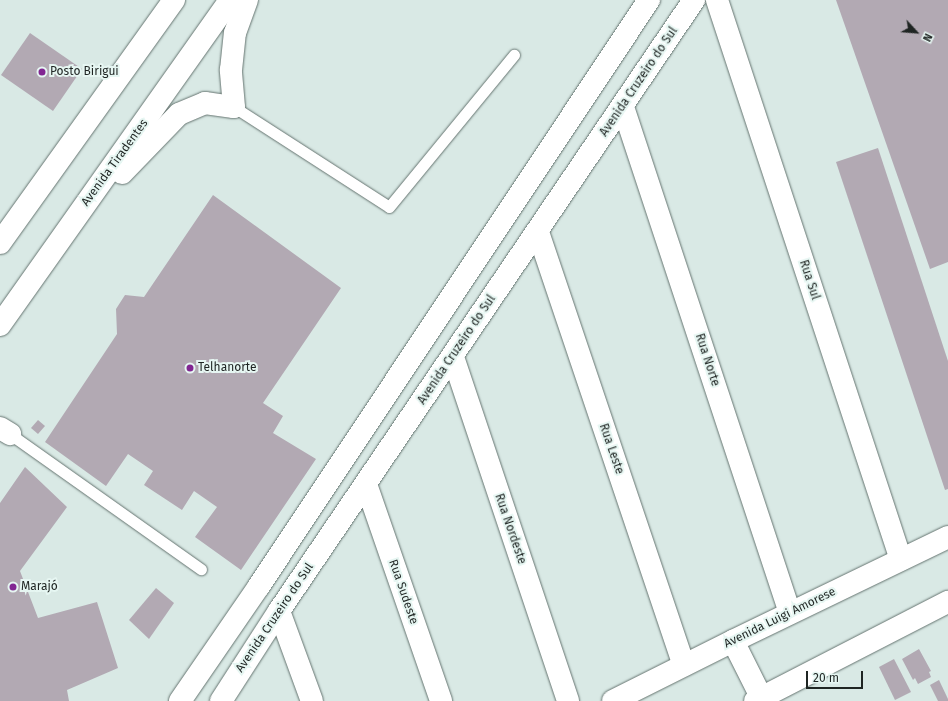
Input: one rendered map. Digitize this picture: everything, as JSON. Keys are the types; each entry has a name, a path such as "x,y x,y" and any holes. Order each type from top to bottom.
{"main road":[{"path":"0,243 174,0"},
{"name":"Avenida Tiradentes","path":"0,325 230,0"},
{"path":"64,234 179,114 205,103 234,107 231,70 235,33 247,0"},
{"path":"180,701 272,566 649,0"},
{"name":"Avenida Cruzeiro do Sul","path":"221,701 279,611 623,107 694,0"},
{"name":"Rua Sul","path":"717,0 900,560"},
{"name":"Rua Norte","path":"623,107 790,613"},
{"name":"Rua Leste","path":"538,232 684,666"},
{"name":"Rua Nordeste","path":"453,357 568,701"},
{"name":"Rua Sudeste","path":"366,484 441,701"},
{"name":"Avenida Luigi Amorese","path":"613,701 790,613 948,537"},
{"path":"733,641 760,700 948,602"},
{"path":"279,611 312,701"}],"lane":[{"path":"234,107 389,207 514,55"},
{"path":"5,431 201,570"}],"building":[{"path":"836,0 948,0 948,262 930,269"},
{"name":"Posto Birigui","path":"30,33 82,69 53,111 1,75"},
{"path":"878,148 948,361 948,489 945,490 836,162"},
{"name":"Telhanorte","path":"213,195 341,288 263,403 283,416 273,433 316,459 241,570 195,537 217,507 194,491 182,510 144,485 153,471 128,454 106,486 45,442 117,334 116,309 125,295 144,297"},
{"path":"38,420 45,426 38,434 31,428"},
{"name":"Marajó","path":"25,467 67,507 20,571 38,618 97,602 118,668 67,690 69,701 0,701 0,503"},
{"path":"156,588 174,603 149,639 129,620"},
{"path":"919,649 931,671 929,672 931,677 918,684 915,678 913,680 902,659"},
{"path":"894,659 911,692 895,700 879,667"},
{"path":"939,680 948,701 938,701 930,685"}],"place":[{"name":"Posto Birigui","path":"42,72"},
{"name":"Telhanorte","path":"190,368"},
{"name":"Marajó","path":"13,587"}]}
